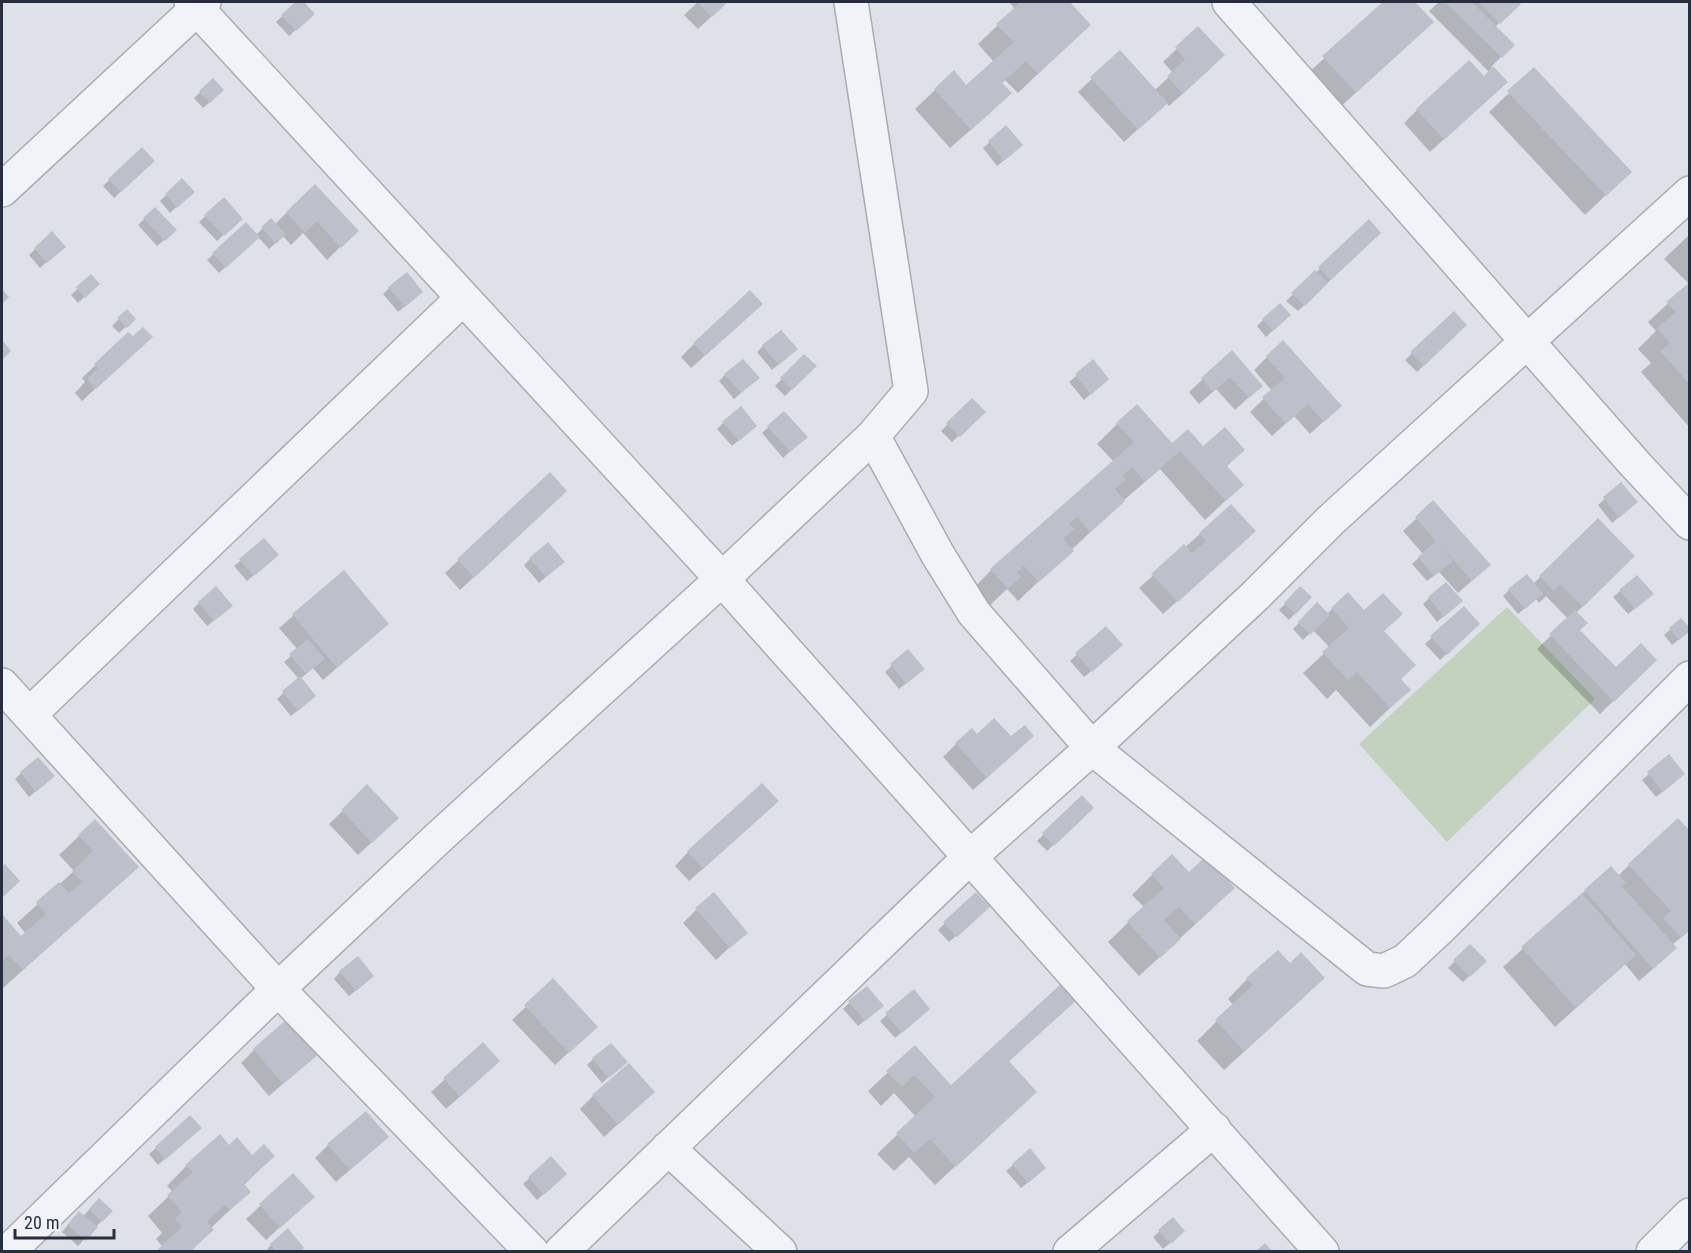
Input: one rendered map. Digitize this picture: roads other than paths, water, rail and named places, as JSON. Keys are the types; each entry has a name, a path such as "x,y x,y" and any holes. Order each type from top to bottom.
{"street":[{"path":"12,1244 437,839 722,579 873,436 911,392 851,2"},
{"path":"1229,2 1689,523"},
{"path":"2,190 197,4 722,579 1322,1251"},
{"path":"561,1251 970,857 1092,748 1256,595 1331,520 1689,193"},
{"path":"28,715 463,298"},
{"path":"873,436 938,555 974,613 1092,748 1367,969 1384,971 1405,961 1689,678"},
{"path":"2,685 278,989 532,1251"},
{"path":"1070,1251 1214,1129"},
{"path":"668,1148 780,1251"},
{"path":"1653,1251 1689,1215"}]}
